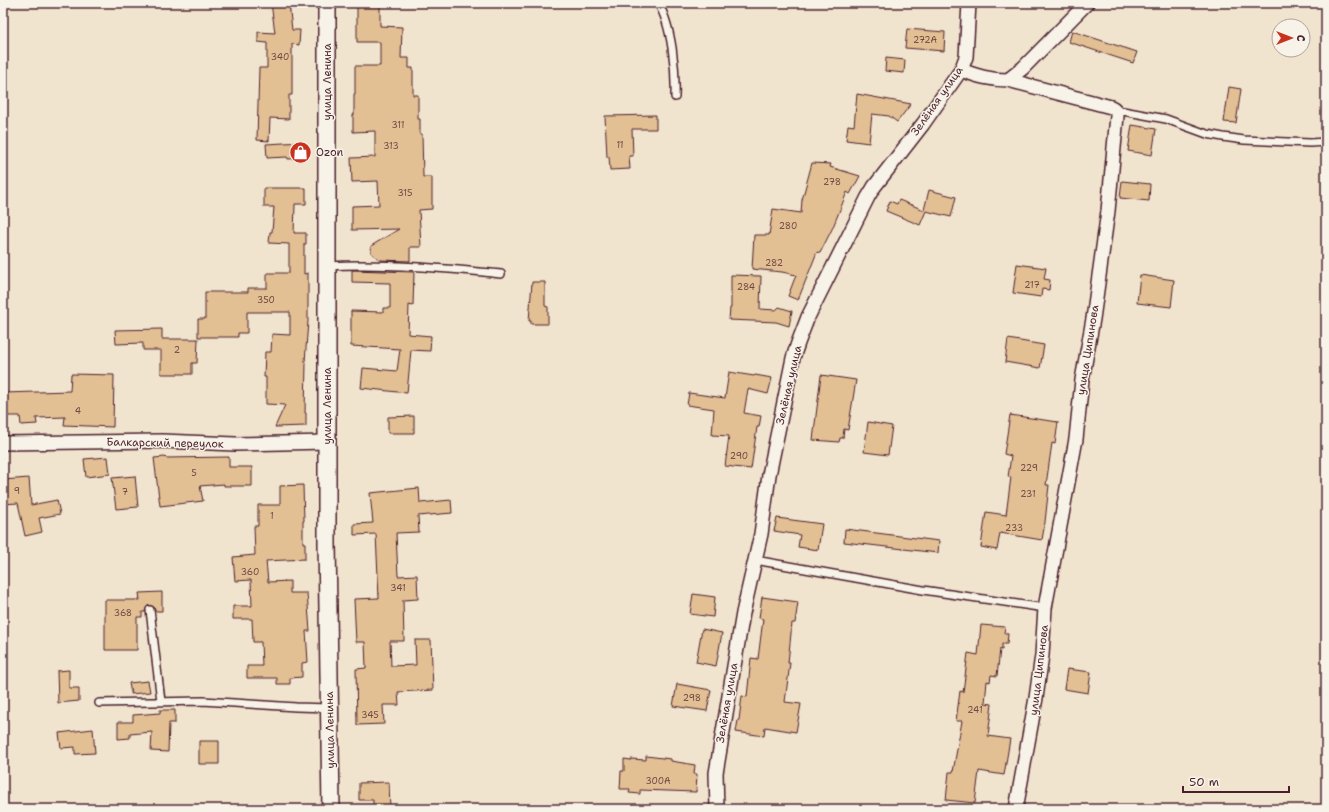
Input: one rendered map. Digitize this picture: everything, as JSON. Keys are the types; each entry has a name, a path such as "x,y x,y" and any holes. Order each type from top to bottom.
{"street":[{"name":"улица Ленина","path":"327,3 327,544 332,809"},
{"name":"Зелёная улица","path":"717,809 716,773 743,613 761,534 770,475 793,358 808,317 868,198 961,70 966,57 969,3"},
{"path":"1008,80 1023,68 1087,3"},
{"path":"961,70 984,78 1008,80 1115,108 1117,112"},
{"name":"улица Ципинова","path":"1016,809 1036,698 1046,608 1076,439 1082,380 1093,319 1108,211 1116,138 1117,112"},
{"name":"Балкарский переулок","path":"3,443 162,441 235,444 327,442"}],"lane":[{"path":"658,3 664,18 669,38 676,76 674,97"},
{"path":"1117,112 1123,111 1166,119 1207,134 1223,137 1244,140 1303,143 1326,142"},
{"path":"327,266 352,264 403,265 502,274"},
{"path":"755,560 923,590 1046,608"},
{"path":"150,610 161,702"},
{"path":"99,703 204,701 330,708"}],"building":[{"path":"271,3 289,3 292,30 300,30 299,45 292,44 292,95 289,95 289,119 270,118 269,141 257,140 259,68 267,68 267,43 258,42 258,32 275,33"},
{"path":"357,3 380,3 380,26 402,27 401,58 409,58 409,68 413,68 413,95 418,95 418,119 420,119 420,134 422,134 423,177 432,177 432,209 419,210 421,247 410,247 410,261 380,260 371,253 371,246 399,229 352,230 352,206 379,205 378,181 352,182 351,158 375,157 375,131 353,132 355,66 380,66 380,42 357,42"},
{"path":"907,29 945,32 944,51 905,48"},
{"path":"1072,31 1137,52 1133,63 1069,42"},
{"path":"886,58 905,60 904,73 885,71"},
{"path":"1229,87 1241,89 1236,123 1224,122"},
{"path":"857,94 911,104 897,122 889,116 872,114 869,143 846,140 848,125 854,126"},
{"path":"656,115 656,129 632,129 633,156 629,156 630,169 610,170 609,157 607,157 605,116"},
{"path":"1132,125 1156,129 1152,155 1128,151"},
{"path":"302,142 303,158 267,158 266,144"},
{"path":"812,163 831,164 830,167 860,176 850,194 847,192 833,227 820,253 817,252 798,300 788,296 796,275 752,269 754,235 769,235 773,209 801,213 802,200"},
{"path":"1122,181 1150,184 1149,201 1120,198"},
{"path":"264,188 306,188 306,204 295,204 294,233 306,233 306,244 304,244 304,274 308,273 308,321 305,362 306,426 275,427 285,405 266,404 266,377 264,377 265,352 271,352 272,334 290,335 290,312 247,312 247,333 238,333 238,337 198,337 198,319 205,319 205,292 248,292 248,288 267,288 267,273 289,273 289,244 269,243 270,232 272,232 274,207 264,207"},
{"path":"929,190 956,197 951,217 926,211 920,225 886,211 890,201 897,204 899,200 924,210"},
{"path":"1017,264 1046,268 1044,279 1050,280 1049,290 1042,289 1041,297 1013,293"},
{"path":"352,270 414,272 413,306 409,305 408,334 431,336 430,351 411,350 407,393 361,388 363,368 397,371 400,349 351,346 351,311 383,312 383,308 390,308 390,283 352,282"},
{"path":"731,275 761,276 760,309 776,310 779,307 792,311 789,326 776,322 729,320 731,308"},
{"path":"1140,275 1174,280 1171,307 1137,303"},
{"path":"532,282 545,282 545,306 548,307 548,324 531,324 531,321 529,321"},
{"path":"162,329 162,339 198,339 197,363 192,363 192,374 161,374 161,350 143,350 143,343 116,344 115,330"},
{"path":"1008,339 1044,345 1040,368 1005,362"},
{"path":"729,372 772,378 768,394 748,389 744,413 761,416 759,427 757,427 751,469 725,466 729,436 712,435 714,409 687,405 689,393 725,398"},
{"path":"71,374 114,375 113,427 64,425 65,417 36,418 37,424 21,425 20,416 3,416 3,393 70,391"},
{"path":"821,375 856,380 848,430 844,429 843,438 840,438 839,442 813,440"},
{"path":"1010,415 1058,422 1055,444 1052,443 1046,485 1049,485 1042,540 1000,533 997,550 981,547 986,512 1006,515 1011,477 1008,477 1011,456 1004,454"},
{"path":"414,416 414,433 388,433 388,417"},
{"path":"868,422 892,426 888,455 864,452"},
{"path":"108,457 110,474 86,477 84,459"},
{"path":"229,457 229,467 252,467 252,486 224,486 224,484 200,486 203,501 160,506 154,458"},
{"path":"135,476 138,507 116,509 112,478"},
{"path":"29,478 31,505 57,500 60,514 39,518 42,532 25,536 18,503 3,504 3,480"},
{"path":"303,485 303,543 305,543 305,559 266,561 268,582 290,581 290,593 307,593 310,631 306,631 308,662 302,663 302,677 290,678 290,684 277,684 277,678 247,678 247,666 262,666 261,642 253,642 252,619 233,619 233,606 252,606 251,580 235,581 233,557 255,555 254,526 258,526 258,505 280,505 280,486"},
{"path":"419,488 420,503 451,500 452,513 418,516 419,532 396,533 398,576 417,575 418,599 403,600 404,641 390,641 391,666 416,665 415,640 431,640 433,690 398,692 399,705 383,705 384,724 357,725 356,669 366,668 365,642 356,642 354,599 379,598 376,534 354,535 354,524 373,523 370,493"},
{"path":"777,518 822,524 818,550 798,547 800,535 774,531"},
{"path":"845,529 939,541 938,553 844,542"},
{"path":"162,592 162,611 155,611 154,607 149,605 145,612 142,612 142,617 137,617 137,650 105,650 105,600 140,600 139,593"},
{"path":"693,594 715,597 713,617 690,614"},
{"path":"762,597 798,602 795,623 792,623 788,663 790,663 785,702 801,704 796,732 765,727 764,736 736,732 742,696 747,697 751,658 758,659 763,619 759,618"},
{"path":"981,625 1005,627 1004,633 1008,634 1007,644 1002,644 1002,650 1000,649 997,676 991,675 990,682 987,681 985,703 992,704 988,736 1010,739 1004,775 979,771 975,803 946,800 949,772 953,772 962,721 956,721 960,691 963,692 968,653 978,655"},
{"path":"702,629 722,633 716,666 696,662"},
{"path":"1067,669 1091,672 1088,693 1064,689"},
{"path":"69,670 69,688 79,688 79,701 58,703 57,671"},
{"path":"148,681 150,692 131,694 129,683"},
{"path":"677,684 711,690 707,711 673,706"},
{"path":"160,710 175,710 175,723 169,723 168,752 151,751 152,732 130,734 130,738 118,739 118,722 133,722 133,715 160,713"},
{"path":"93,729 95,753 75,754 75,747 61,748 59,733"},
{"path":"199,741 219,741 219,764 199,764"},
{"path":"646,756 671,759 671,761 695,765 694,774 697,774 696,792 640,790 640,794 629,793 630,789 620,789 621,771 624,771 624,759 646,760"},
{"path":"389,782 390,809 373,809 373,800 359,800 359,783"}],"place":[{"name":"Ozon","path":"301,152"}]}
